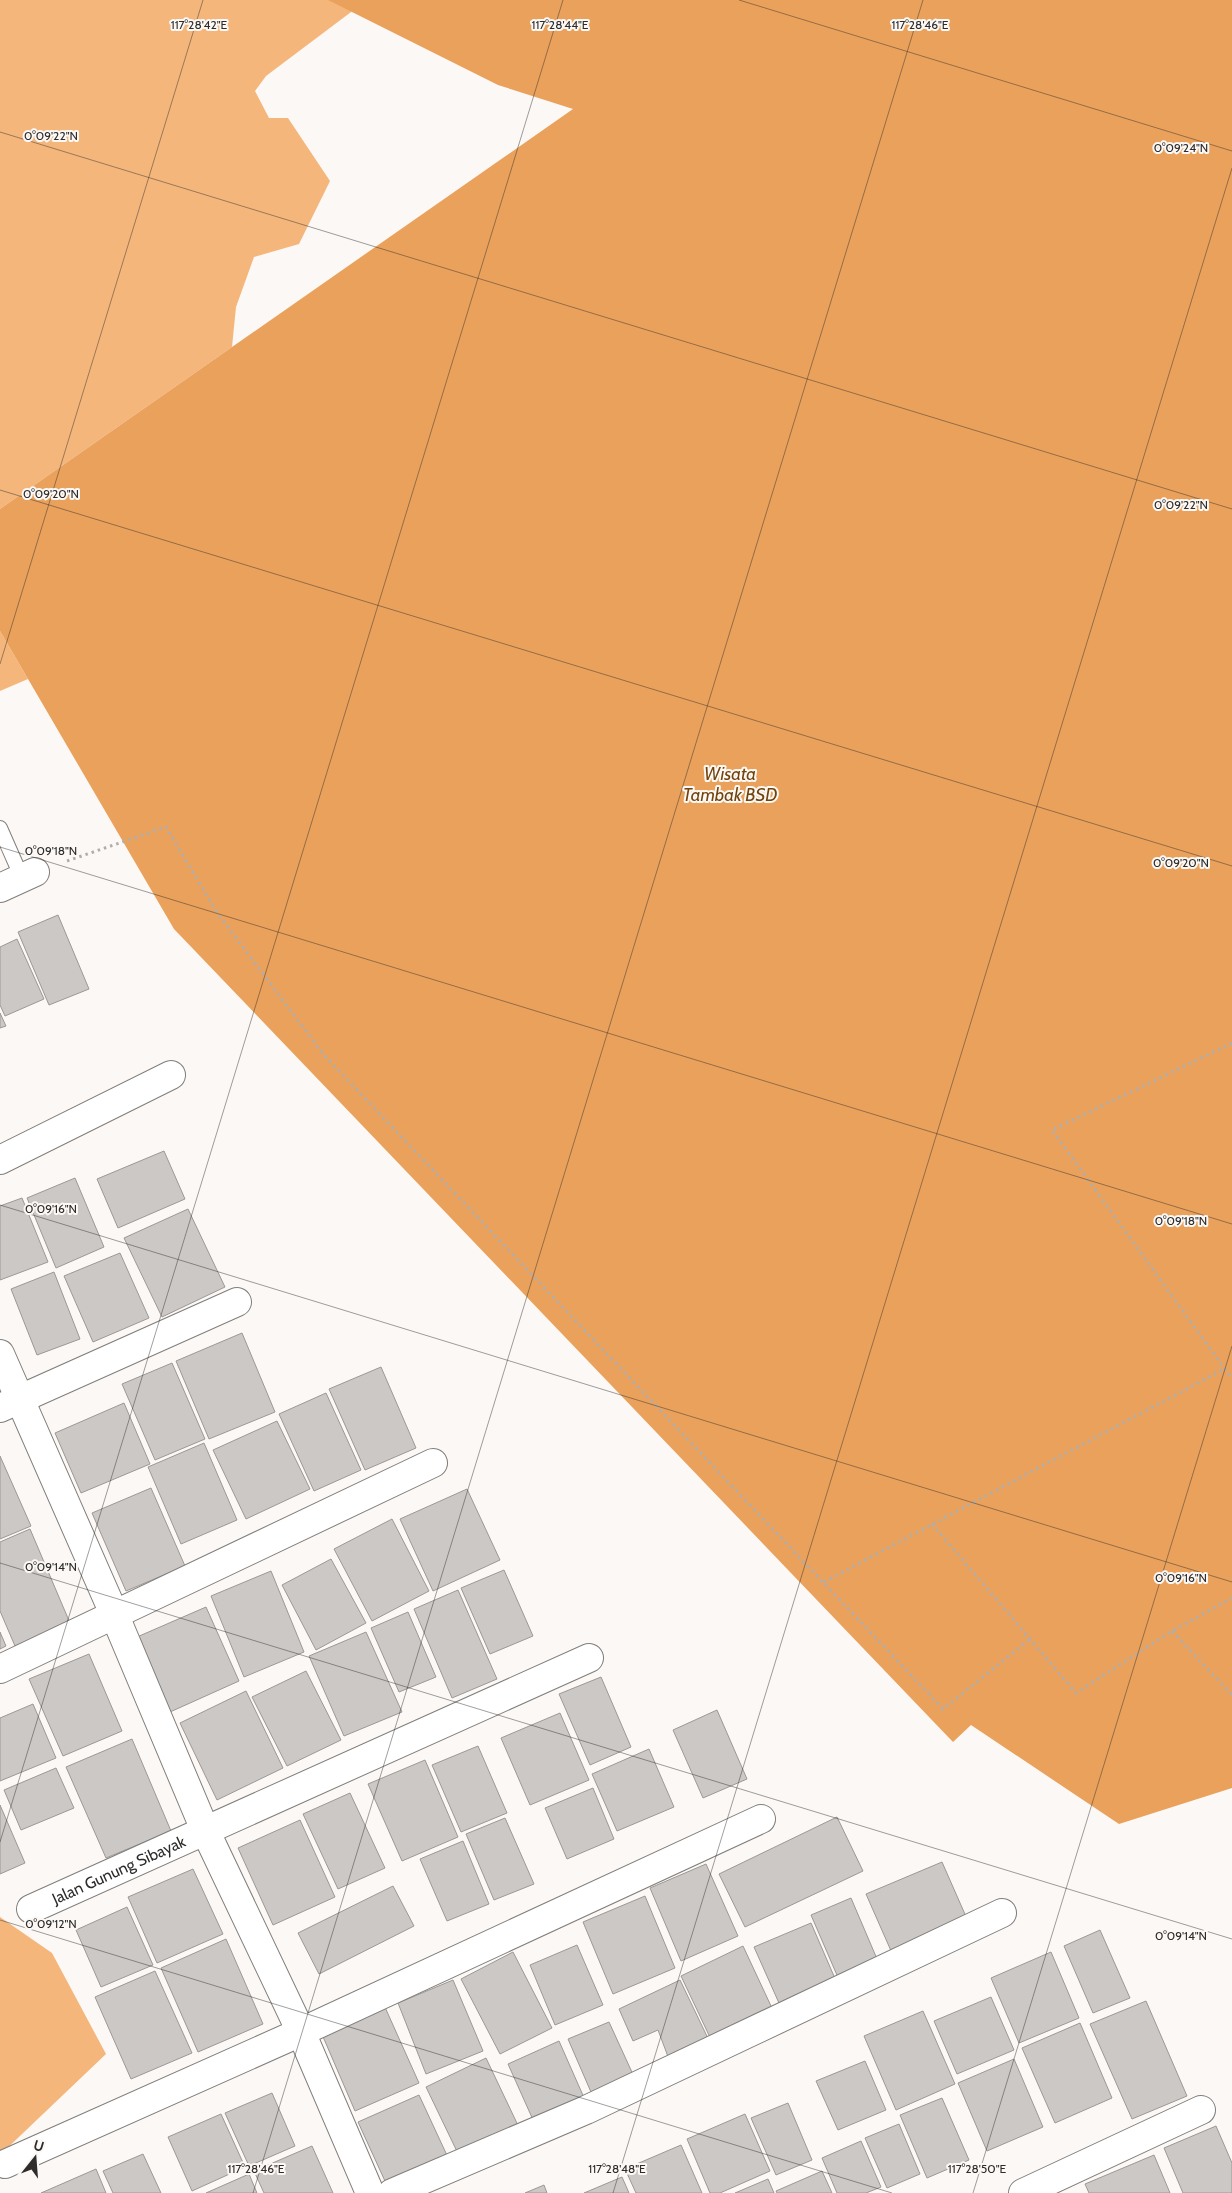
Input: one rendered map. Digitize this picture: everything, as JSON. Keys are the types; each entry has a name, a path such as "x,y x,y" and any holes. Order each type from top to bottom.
{"street":[{"path":"0,1160 170,1074"},
{"path":"10,1403 237,1302"},
{"path":"0,1354 10,1403 115,1616 205,1830 300,2032 370,2193"},
{"path":"0,1669 434,1463"},
{"name":"Jalan Gunung Sibayak","path":"31,1909 589,1658"},
{"path":"5,2164 300,2032 761,1818"},
{"path":"392,2193 586,2110 1002,1913"},
{"path":"1023,2193 1201,2110"}],"lane":[{"path":"0,828 19,879"}],"path":[{"path":"19,879 166,826 216,911 323,1054 943,1709 1030,1639"},
{"path":"1232,1043 1052,1130 1232,1379"},
{"path":"824,1582 1224,1369"},
{"path":"932,1524 1076,1693 1172,1631 1232,1598"},
{"path":"1172,1631 1232,1694"}],"shaded area":[{"path":"0,0 367,0 266,76 255,91 269,118 288,118 330,181 299,244 254,257 236,307 232,347 0,509"},
{"path":"0,631 28,679 0,691"},
{"path":"0,1917 52,1953 106,2054 0,2155"}],"water":[{"name":"Wisata Tambak BSD","path":"328,0 1232,0 1232,1788 1119,1824 971,1725 953,1742 174,929 0,631 0,509 573,109 498,85"}],"building":[{"path":"58,915 89,989 49,1005 18,932"},
{"path":"17,939 44,999 5,1016 0,1005 0,947"},
{"path":"0,1013 6,1026 0,1028"},
{"path":"164,1151 185,1199 118,1228 97,1179"},
{"path":"75,1178 104,1247 56,1268 27,1198"},
{"path":"22,1198 48,1262 0,1280 0,1206"},
{"path":"188,1209 225,1287 162,1317 124,1238"},
{"path":"120,1253 149,1318 93,1342 64,1276"},
{"path":"54,1272 80,1339 37,1355 11,1289"},
{"path":"242,1333 275,1412 209,1439 176,1361"},
{"path":"172,1363 205,1439 155,1460 122,1384"},
{"path":"381,1367 416,1448 365,1470 329,1389"},
{"path":"326,1393 361,1470 314,1491 279,1414"},
{"path":"124,1403 150,1464 81,1493 55,1433"},
{"path":"277,1421 310,1489 246,1519 213,1450"},
{"path":"204,1443 237,1520 181,1544 148,1467"},
{"path":"0,1456 31,1526 0,1539"},
{"path":"151,1488 185,1566 126,1591 92,1513"},
{"path":"467,1489 500,1560 433,1591 400,1519"},
{"path":"392,1519 429,1591 372,1621 334,1549"},
{"path":"30,1529 70,1623 15,1646 0,1611 0,1542"},
{"path":"331,1559 366,1623 316,1650 282,1585"},
{"path":"504,1570 533,1636 490,1654 461,1588"},
{"path":"271,1571 304,1652 244,1677 211,1596"},
{"path":"458,1590 497,1679 452,1698 414,1609"},
{"path":"206,1607 239,1681 170,1712 137,1637"},
{"path":"408,1612 436,1677 399,1692 371,1628"},
{"path":"0,1632 6,1646 0,1649"},
{"path":"366,1632 402,1712 344,1736 309,1656"},
{"path":"89,1654 122,1731 63,1756 29,1679"},
{"path":"306,1671 341,1740 287,1766 252,1697"},
{"path":"601,1677 631,1747 590,1765 559,1694"},
{"path":"246,1691 283,1768 217,1800 180,1723"},
{"path":"33,1704 56,1758 0,1781 0,1718"},
{"path":"717,1710 747,1779 703,1798 673,1730"},
{"path":"560,1713 589,1780 530,1805 501,1738"},
{"path":"132,1739 171,1831 106,1858 66,1767"},
{"path":"478,1746 507,1813 461,1832 432,1765"},
{"path":"649,1749 674,1807 617,1831 592,1774"},
{"path":"425,1760 458,1837 402,1861 368,1784"},
{"path":"56,1768 74,1808 21,1830 4,1790"},
{"path":"593,1788 614,1839 567,1859 545,1808"},
{"path":"350,1793 385,1868 338,1889 303,1814"},
{"path":"0,1805 25,1863 0,1874"},
{"path":"837,1817 863,1871 745,1927 719,1874"},
{"path":"505,1818 534,1884 494,1900 466,1834"},
{"path":"300,1820 335,1897 273,1925 238,1848"},
{"path":"463,1841 489,1904 447,1921 420,1859"},
{"path":"942,1862 975,1937 899,1969 866,1894"},
{"path":"706,1864 738,1936 681,1961 650,1888"},
{"path":"193,1869 223,1934 157,1963 128,1897"},
{"path":"393,1886 414,1926 319,1974 298,1933"},
{"path":"645,1896 675,1968 613,1994 583,1922"},
{"path":"851,1898 886,1980 846,1996 811,1915"},
{"path":"127,1907 153,1965 101,1987 76,1930"},
{"path":"811,1923 843,1997 787,2021 754,1947"},
{"path":"1100,1930 1130,1998 1093,2013 1064,1946"},
{"path":"226,1939 263,2024 198,2052 161,1968"},
{"path":"577,1945 603,2005 555,2025 530,1965"},
{"path":"743,1946 778,2021 716,2050 681,1976"},
{"path":"513,1952 552,2028 500,2054 461,1979"},
{"path":"1051,1952 1079,2018 1019,2043 991,1978"},
{"path":"155,1971 192,2053 131,2079 95,1997"},
{"path":"453,1980 483,2051 426,2074 398,2003"},
{"path":"680,1980 715,2053 673,2070 658,2030 633,2041 619,2009"},
{"path":"991,1997 1014,2050 957,2074 934,2021"},
{"path":"1146,2001 1187,2096 1132,2119 1090,2024"},
{"path":"384,2005 419,2083 355,2111 321,2032"},
{"path":"923,2011 955,2084 896,2110 864,2036"},
{"path":"609,2022 636,2081 594,2099 568,2039"},
{"path":"1080,2023 1112,2098 1055,2123 1022,2048"},
{"path":"559,2041 589,2109 538,2131 508,2064"},
{"path":"486,2058 524,2138 464,2166 426,2087"},
{"path":"1014,2059 1043,2127 987,2151 958,2083"},
{"path":"865,2061 886,2110 838,2130 816,2081"},
{"path":"272,2093 295,2146 249,2166 225,2113"},
{"path":"419,2095 451,2164 390,2192 358,2122"},
{"path":"942,2098 969,2160 927,2178 900,2115"},
{"path":"788,2103 812,2160 776,2175 751,2118"},
{"path":"221,2114 245,2167 192,2191 168,2137"},
{"path":"745,2114 770,2171 720,2193 710,2193 687,2139"},
{"path":"899,2124 920,2174 887,2188 865,2138"},
{"path":"1216,2126 1232,2163 1232,2193 1183,2193 1164,2148"},
{"path":"861,2141 881,2187 866,2193 837,2193 822,2158"},
{"path":"681,2145 702,2193 636,2193 625,2169"},
{"path":"312,2146 333,2193 264,2193 254,2171"},
{"path":"143,2154 161,2193 113,2193 103,2171"},
{"path":"1154,2155 1170,2193 1089,2193 1085,2184"},
{"path":"96,2169 106,2193 41,2193"},
{"path":"822,2171 832,2193 777,2193 776,2191"},
{"path":"249,2174 257,2193 206,2193"},
{"path":"622,2177 629,2193 584,2193"},
{"path":"768,2179 774,2193 735,2193"},
{"path":"544,2185 547,2193 525,2193"}]}
